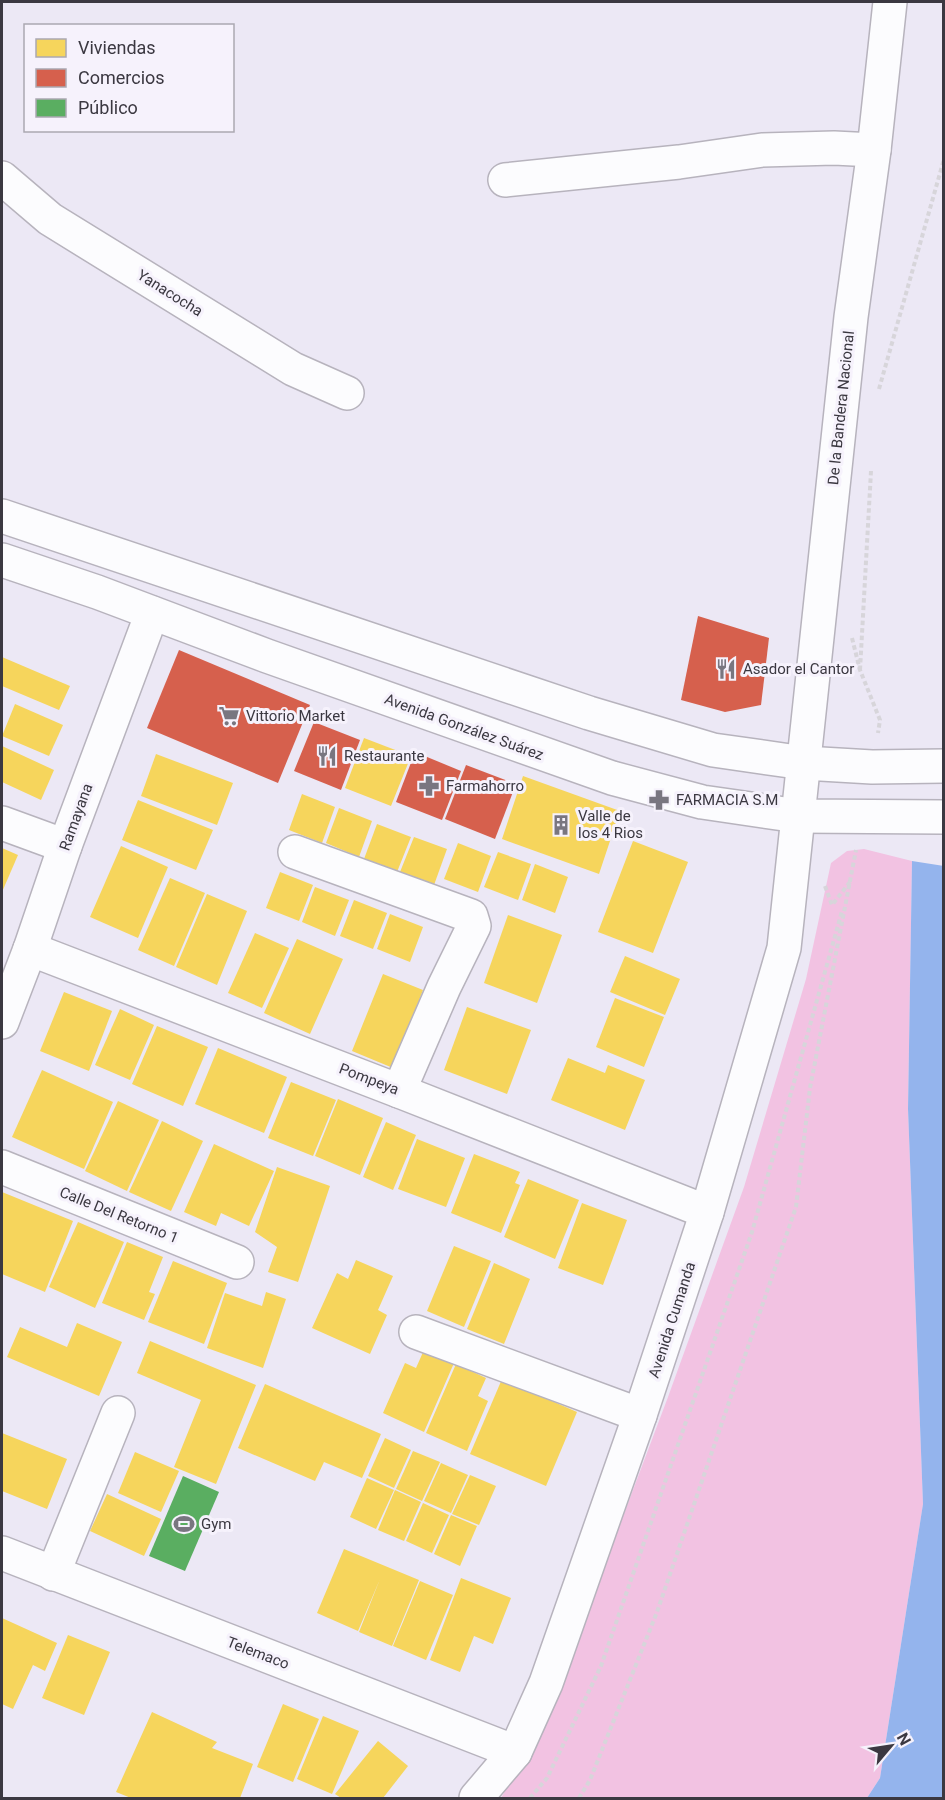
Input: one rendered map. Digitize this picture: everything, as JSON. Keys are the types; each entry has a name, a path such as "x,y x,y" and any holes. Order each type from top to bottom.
{"street":[{"name":"De la Bandera Nacional","path":"798,816 851,317 874,150 890,2"},
{"path":"505,180 679,162 762,150 834,148 874,150"},
{"name":"Yanacocha","path":"2,178 50,219 293,369 347,393"},
{"path":"2,516 589,713 713,750 804,763 872,767 944,766"},
{"name":"Avenida González Suárez","path":"2,560 612,778 702,802 798,816 944,817"},
{"name":"Ramayana","path":"2,1022 152,612"},
{"name":"Avenida Cumanda","path":"476,1798 515,1752 546,1683 640,1415 707,1212 784,948 798,816"},
{"path":"2,823 65,846"},
{"path":"295,852 471,916 474,926 444,987 399,1091"},
{"name":"Pompeya","path":"30,949 707,1212"},
{"name":"Calle Del Retorno 1","path":"2,1167 237,1262"},
{"path":"416,1332 640,1415"},
{"path":"53,1574 118,1413"},
{"name":"Telemaco","path":"2,1553 515,1752"}],"path":[{"path":"878,393 944,159"},
{"path":"872,462 860,670 880,720 872,767"},
{"path":"530,1798 547,1778 601,1666 683,1432 752,1232 851,881 810,1088 796,1207 657,1612 590,1780 579,1798"}],"shaded area":[{"path":"864,849 912,861 908,1109 923,1504 880,1778 867,1798 501,1798 546,1721 744,1187 806,979 831,863 847,851"}],"water":[{"path":"912,861 944,866 944,1798 867,1798 880,1778 923,1504 908,1109"}],"building: Viviendas":[{"path":"2,657 70,686 59,710 2,686"},
{"path":"15,704 63,725 49,756 2,736"},
{"path":"364,738 411,756 391,806 345,788"},
{"path":"2,746 54,770 41,800 2,782"},
{"path":"156,754 233,783 217,825 141,796"},
{"name":"Valle de los 4 Rios","path":"523,776 620,811 599,874 502,839"},
{"path":"302,794 335,807 322,843 289,830"},
{"path":"138,800 213,830 196,870 122,840"},
{"path":"339,808 372,821 359,857 326,843"},
{"path":"377,824 411,837 397,872 364,859"},
{"path":"414,837 447,849 434,885 400,872"},
{"path":"633,841 688,862 653,953 598,932"},
{"path":"458,843 491,856 478,892 444,879"},
{"path":"121,846 168,867 138,938 90,917"},
{"path":"2,848 18,855 2,892"},
{"path":"498,852 531,864 518,900 484,887"},
{"path":"535,864 568,877 555,913 522,900"},
{"path":"280,872 313,885 299,921 266,908"},
{"path":"170,878 205,893 174,966 138,950"},
{"path":"315,887 349,900 335,936 302,922"},
{"path":"207,894 247,911 217,985 176,967"},
{"path":"354,900 387,913 373,949 340,936"},
{"path":"390,914 423,927 410,962 377,949"},
{"path":"508,915 562,935 537,1003 484,983"},
{"path":"255,933 289,948 262,1008 228,993"},
{"path":"297,939 343,959 310,1034 264,1013"},
{"path":"625,956 680,979 665,1015 610,992"},
{"path":"383,974 423,990 393,1068 352,1051"},
{"path":"64,992 112,1011 89,1071 40,1051"},
{"path":"615,998 664,1017 644,1067 596,1047"},
{"path":"467,1007 531,1030 507,1094 444,1070"},
{"path":"120,1009 154,1025 130,1080 95,1065"},
{"path":"157,1026 208,1047 183,1106 132,1084"},
{"path":"218,1048 287,1077 264,1133 195,1104"},
{"path":"568,1058 605,1073 608,1065 645,1080 625,1130 551,1100"},
{"path":"42,1070 113,1102 84,1169 12,1137"},
{"path":"291,1082 336,1100 313,1156 268,1138"},
{"path":"338,1099 383,1118 360,1175 315,1156"},
{"path":"118,1101 159,1120 127,1191 85,1171"},
{"path":"162,1121 203,1141 171,1211 129,1192"},
{"path":"386,1122 416,1135 393,1190 363,1177"},
{"path":"417,1139 465,1158 446,1207 398,1189"},
{"path":"214,1144 274,1171 249,1226 221,1213 216,1226 184,1212"},
{"path":"474,1154 520,1172 515,1183 520,1185 501,1233 451,1213"},
{"path":"277,1167 330,1186 298,1282 268,1272 277,1247 255,1232"},
{"path":"528,1179 579,1200 555,1259 504,1237"},
{"path":"2,1192 73,1221 45,1292 2,1274"},
{"path":"582,1203 627,1220 603,1285 558,1268"},
{"path":"78,1222 124,1242 95,1308 49,1287"},
{"path":"127,1242 163,1257 149,1292 155,1294 144,1320 102,1303"},
{"path":"454,1246 491,1261 464,1327 427,1311"},
{"path":"356,1260 393,1276 378,1310 387,1315 370,1354 312,1328 337,1273 348,1279"},
{"path":"173,1261 227,1283 204,1344 148,1322"},
{"path":"494,1263 530,1279 504,1344 467,1329"},
{"path":"266,1292 286,1299 263,1368 207,1348 225,1293 262,1306"},
{"path":"77,1323 122,1342 99,1396 7,1357 20,1327 67,1347"},
{"path":"150,1341 256,1385 216,1484 174,1467 201,1400 137,1373"},
{"path":"424,1350 454,1363 424,1432 383,1413 405,1363 416,1368"},
{"path":"456,1364 486,1378 478,1396 488,1401 467,1451 426,1433"},
{"path":"502,1379 577,1412 546,1486 470,1454"},
{"path":"265,1384 381,1434 362,1478 324,1462 315,1481 238,1448"},
{"path":"2,1433 67,1459 47,1509 2,1491"},
{"path":"385,1438 411,1450 394,1488 368,1476"},
{"path":"413,1451 440,1462 422,1501 396,1489"},
{"path":"135,1452 179,1471 161,1512 118,1493"},
{"path":"441,1463 468,1475 451,1513 424,1501"},
{"path":"470,1475 496,1486 479,1525 452,1514"},
{"path":"367,1478 394,1490 376,1529 350,1517"},
{"path":"395,1490 421,1502 404,1541 378,1530"},
{"path":"107,1494 161,1519 144,1556 90,1531"},
{"path":"423,1503 449,1515 432,1553 406,1541"},
{"path":"451,1515 477,1526 460,1566 434,1554"},
{"path":"344,1549 419,1580 392,1646 359,1632 380,1579 358,1631 317,1613"},
{"path":"461,1578 511,1598 493,1644 474,1636 460,1672 430,1660"},
{"path":"420,1581 453,1595 426,1660 393,1646"},
{"path":"2,1618 57,1643 45,1671 33,1665 13,1709 2,1704"},
{"path":"68,1635 110,1652 84,1715 42,1698"},
{"path":"283,1704 319,1719 293,1782 257,1767"},
{"path":"152,1712 217,1742 212,1748 253,1764 240,1798 131,1798 116,1792"},
{"path":"323,1716 359,1731 332,1794 297,1779"},
{"path":"378,1741 408,1766 383,1798 341,1798 335,1794"}],"building: Comercios":[{"name":"Asador el Cantor","path":"698,616 769,638 761,705 725,712 681,700"},
{"name":"Vittorio Market","path":"179,650 310,705 278,783 147,728"},
{"name":"Restaurante","path":"314,722 360,740 341,790 294,771"},
{"name":"Farmahorro","path":"415,752 461,771 442,820 396,802"},
{"path":"466,765 516,784 495,839 445,819"}],"building: Público":[{"name":"Gym","path":"183,1476 219,1492 185,1571 149,1556"}],"place":[{"name":"Asador el Cantor","path":"726,669"},
{"name":"Vittorio Market","path":"229,716"},
{"name":"Restaurante","path":"327,756"},
{"name":"Farmahorro","path":"429,786"},
{"name":"FARMACIA S.M","path":"659,800"},
{"name":"Valle de los 4 Rios","path":"561,825"},
{"name":"Gym","path":"184,1524"}]}
